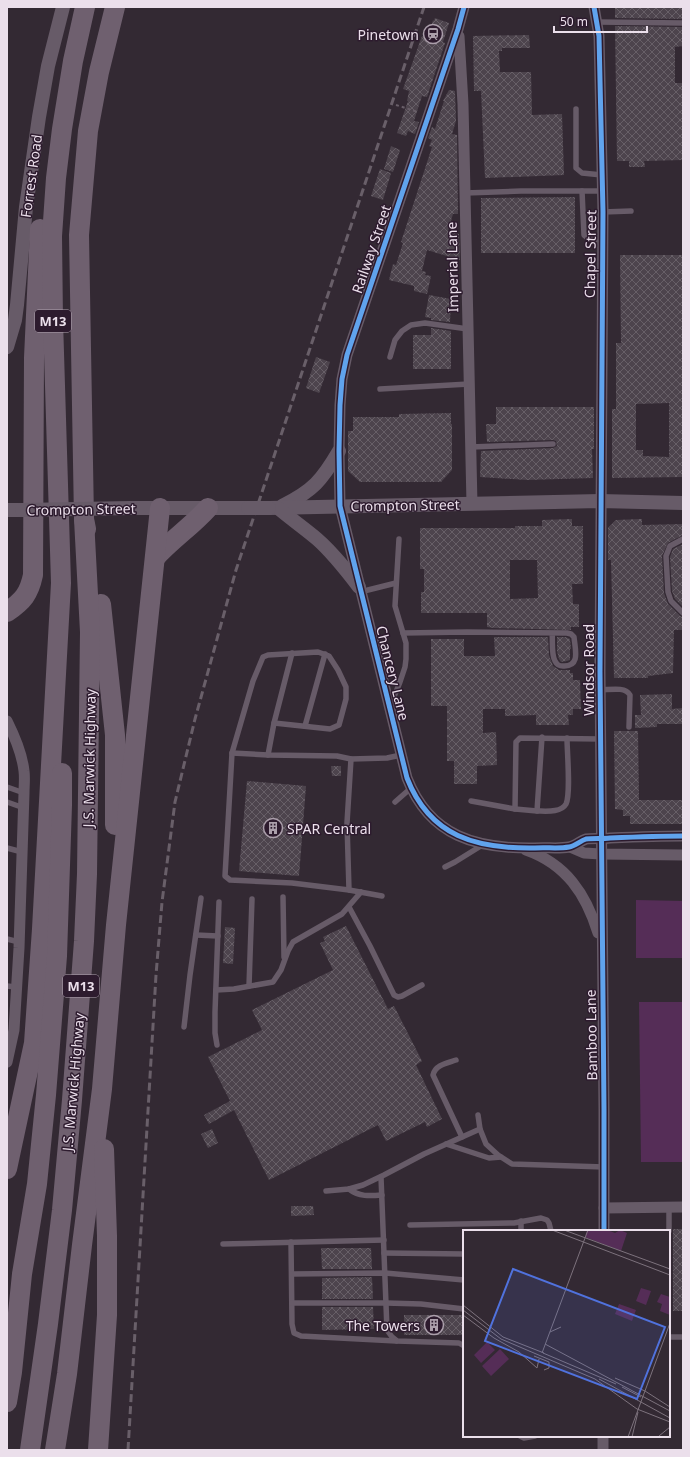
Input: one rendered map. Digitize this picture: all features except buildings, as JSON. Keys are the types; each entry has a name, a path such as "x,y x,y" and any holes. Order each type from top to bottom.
{"highway":[{"name":"M13","path":"61,582 52,236 56,178 62,129 73,61 85,7"},
{"name":"M13","path":"84,519 79,235 88,131 99,72 115,7"},
{"path":"7,612 23,600 27,594 32,575 34,358 42,196 59,99 73,61"},
{"path":"55,1450 67,1374 102,1089 116,925 160,508"},
{"path":"155,558 195,522 215,508"},
{"path":"84,519 101,607 115,735 116,925"},
{"name":"J.S. Marwick Highway","path":"30,1450 62,1210 84,941 87,874 90,639 84,519"},
{"path":"7,1169 34,1043 42,929 61,582"},
{"name":"J.S. Marwick Highway","path":"7,1402 12,1372 22,1274 37,1184 57,956 62,805 61,582"},
{"path":"98,1450 107,1308 107,1236 102,1089"}],"street":[{"name":"Forrest Road","path":"7,347 15,320 26,206 39,117 48,66 63,7"},
{"name":"Railway Street","path":"340,506 339,451 341,392 347,355 458,29 464,7"},
{"name":"Chapel Street","path":"594,7 599,36 603,191 600,501"},
{"name":"Imperial Lane","path":"458,29 463,104 472,504"},
{"path":"339,451 326,474 309,491 274,508 317,540 344,567 360,590"},
{"name":"Crompton Street","path":"7,510 274,508 600,501 683,503"},
{"name":"Windsor Road","path":"600,501 601,839"},
{"name":"Chancery Lane","path":"340,506 401,755 411,788 417,801 430,818 448,831 496,847 519,848"},
{"path":"7,721 17,742 24,772 19,942 12,987 14,1030 9,1043 7,1062"},
{"path":"519,848 570,847 585,840 683,836"},
{"name":"Bamboo Lane","path":"601,839 604,1230"},
{"path":"570,847 584,853 683,855"},
{"name":"Bamboo Lane","path":"519,848 537,854 553,863 567,875 579,890 588,906 601,943"},
{"path":"604,1208 683,1206"},
{"path":"603,1437 603,1450"}],"lane":[{"path":"597,22 683,23"},
{"path":"576,109 576,168 582,174 602,175"},
{"path":"582,191 584,235 589,239 603,240"},
{"path":"465,193 603,191"},
{"path":"603,212 631,211"},
{"path":"390,356 395,340 402,331 411,325 425,323 468,329"},
{"path":"380,389 469,384"},
{"path":"471,448 553,444"},
{"path":"389,708 405,668 406,643 395,606 399,539"},
{"path":"683,539 670,546 666,556 670,601 683,613"},
{"path":"360,590 396,583"},
{"path":"403,633 467,632 567,633 572,634 574,637 575,660 572,665 563,666 556,663 554,658 552,633"},
{"path":"274,723 330,729 337,727 341,722 346,698 346,688 341,675 332,660 325,654 318,652 268,655 261,660 253,681 232,753 226,878 230,880 292,883 349,890 382,896"},
{"path":"268,755 274,723 292,654"},
{"path":"305,726 325,654"},
{"path":"600,690 624,689 628,692 630,695 629,727"},
{"path":"515,809 516,742 518,739 523,737 600,739"},
{"path":"537,811 542,738"},
{"path":"471,801 515,809 548,812 560,810 566,804 568,793 567,738"},
{"path":"232,753 337,756 351,759 386,758 401,755"},
{"path":"349,890 347,824 351,759"},
{"path":"7,787 24,793"},
{"path":"395,802 411,788"},
{"path":"7,802 24,808"},
{"path":"445,867 461,859 484,844"},
{"path":"7,848 22,852"},
{"path":"216,990 234,989 273,982 278,976 290,946 297,939 342,914 361,892"},
{"path":"283,897 284,960"},
{"path":"184,1027 202,898"},
{"path":"249,986 252,899"},
{"path":"217,1045 214,1027 220,902"},
{"path":"349,907 394,995 398,997 402,996 422,985"},
{"path":"196,935 218,936"},
{"path":"7,939 19,942"},
{"path":"456,1060 435,1069 433,1075 462,1137"},
{"path":"478,1115 480,1128 486,1144 512,1164 604,1167"},
{"path":"326,1191 349,1189 363,1185 480,1128"},
{"path":"446,1144 489,1158 502,1157"},
{"path":"382,1177 387,1330 397,1341"},
{"path":"349,1189 354,1193 362,1195 382,1195"},
{"path":"669,1207 669,1230"},
{"path":"410,1225 521,1221 536,1218 544,1219 549,1223 551,1230"},
{"path":"521,1221 521,1230"},
{"path":"224,1244 384,1240"},
{"path":"291,1242 292,1324 293,1330 297,1335 463,1345"},
{"path":"384,1253 463,1254"},
{"path":"292,1274 385,1273 463,1280"},
{"path":"292,1303 421,1304 463,1309"},
{"path":"670,1337 682,1337"}],"path":[{"path":"396,105 429,115"}],"shaded area":[{"path":"636,900 683,901 683,958 636,958"},
{"path":"639,1002 683,1002 683,1162 641,1162"}],"railway":[{"path":"128,1450 156,975 162,902 175,802 195,719 236,570 424,7"}],"cycle path":[{"path":"464,7 458,29 347,355 342,379 340,405 340,506 407,778 417,798 429,814 442,826 458,836 475,842 494,846 514,848 561,848 571,846 586,839 683,836"},
{"path":"594,7 599,36 603,212 600,672 604,1230"}],"place":[{"name":"Pinetown","path":"433,34"},
{"name":"SPAR Central","path":"273,828"},
{"name":"The Towers","path":"434,1325"}]}
